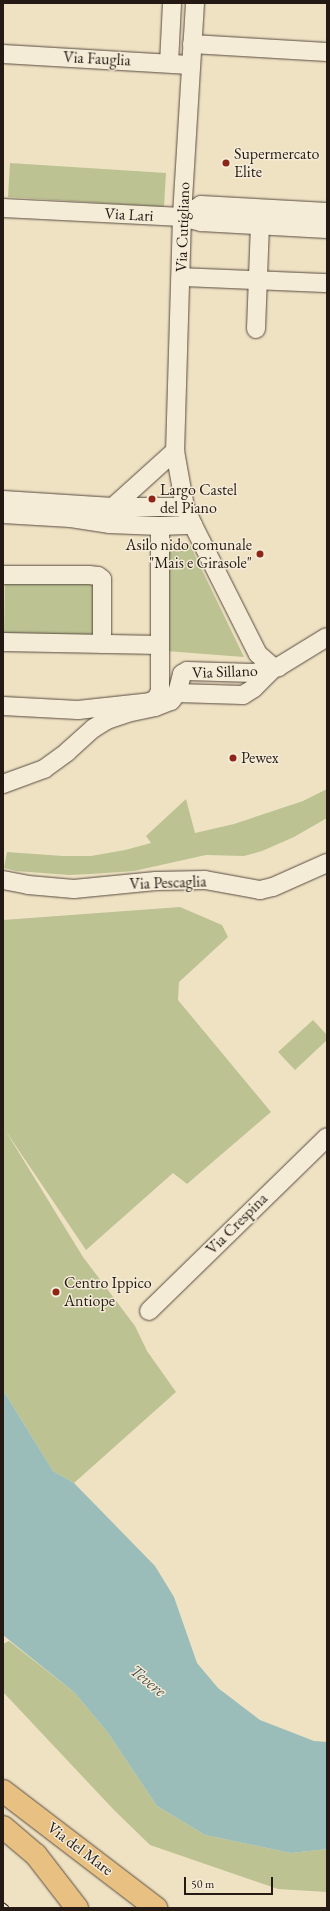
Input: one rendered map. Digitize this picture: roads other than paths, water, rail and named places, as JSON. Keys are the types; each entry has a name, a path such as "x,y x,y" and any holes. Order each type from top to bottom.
{"main road":[{"name":"Via del Mare","path":"3,1792 156,1908"},
{"path":"3,1827 36,1855 77,1908"}],"street":[{"path":"169,63 172,3"},
{"name":"Via Cutigliano","path":"175,451 182,217 190,65 195,3"},
{"path":"192,44 327,52"},
{"name":"Via Fauglia","path":"3,54 190,65"},
{"path":"182,217 202,205 327,212"},
{"name":"Via Lari","path":"3,208 182,217 201,222 327,230"},
{"path":"256,329 260,226"},
{"path":"181,276 327,283"},
{"path":"175,451 185,507 193,525 258,654 274,668"},
{"path":"111,515 175,451"},
{"path":"3,500 111,515 160,526 193,525"},
{"path":"3,514 71,518 185,507"},
{"path":"3,706 78,710 150,702 156,699 160,690 160,526"},
{"path":"3,575 98,576 102,579 102,644"},
{"name":"Via Sillano","path":"3,784 44,769 106,720 127,713 155,707 171,700 177,693 182,674 187,671 253,673 274,668 327,637"},
{"path":"3,642 160,645"},
{"name":"Via Pescaglia","path":"3,880 28,885 74,889 156,881 205,880 260,890 273,887 327,863"},
{"name":"Via Crespina","path":"149,1311 327,1137"}],"water":[{"name":"Tevere","path":"3,1390 53,1471 74,1483 155,1566 174,1597 197,1663 218,1688 260,1720 314,1741 327,1742 327,1849 291,1853 205,1835 157,1806 108,1733 75,1693 3,1635"}],"railway":[{"path":"3,1904 8,1908"}],"place":[{"name":"Supermercato Elite","path":"226,163"},
{"name":"Largo Castel del Piano","path":"152,499"},
{"name":"Asilo nido comunale \"Mais e Girasole\"","path":"260,554"},
{"name":"Pewex","path":"233,758"},
{"name":"Centro Ippico Antiope","path":"56,1292"}]}
